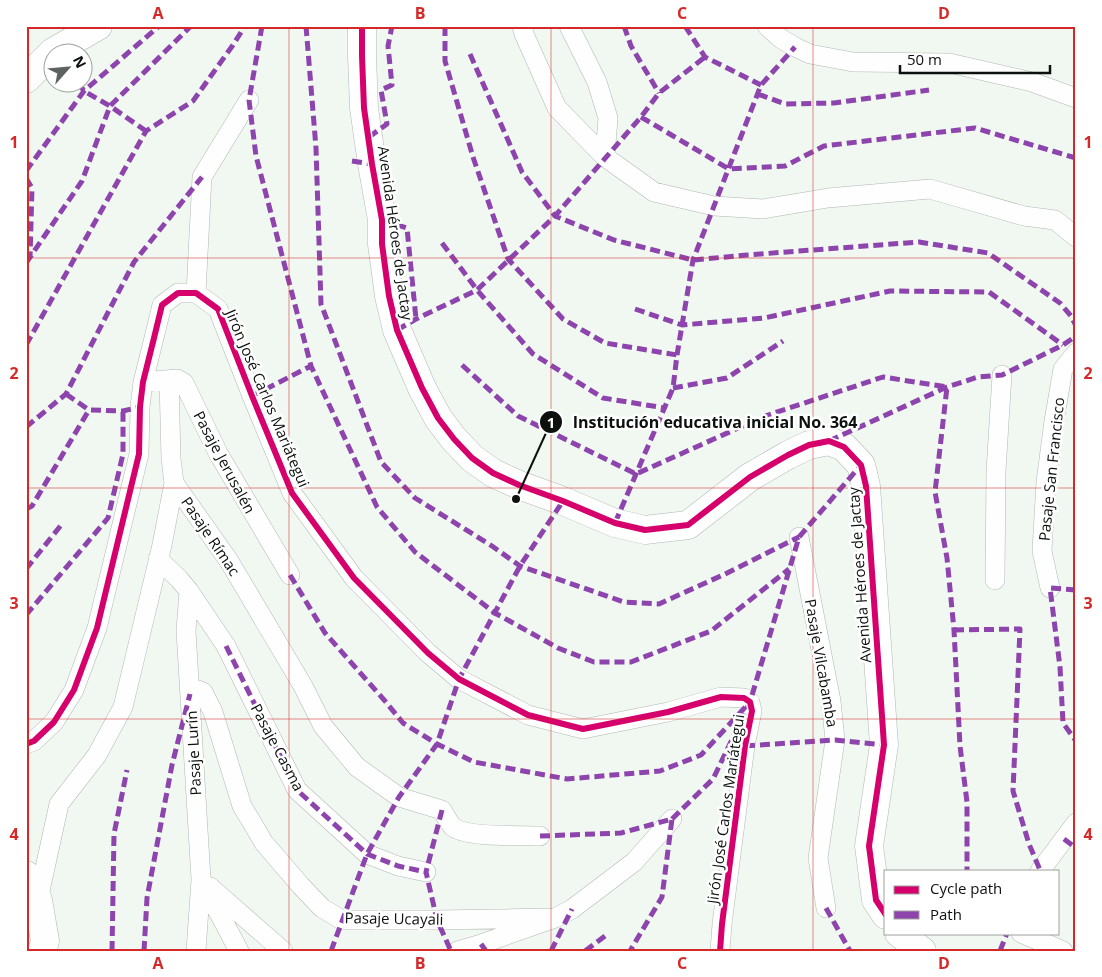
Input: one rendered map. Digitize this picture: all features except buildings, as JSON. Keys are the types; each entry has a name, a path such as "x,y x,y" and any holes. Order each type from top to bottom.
{"street":[{"path":"71,42 98,26"},
{"name":"Avenida Héroes de Jactay","path":"362,26 364,108 382,220 382,244 389,296 397,330 422,388 438,418 472,458 493,473 519,485 616,523 645,530 688,525 750,477 809,445 829,441 844,447 861,465 866,486 884,745 869,846 876,900 884,912"},
{"path":"522,26 557,108 606,157 654,192 714,206 763,209 828,198 930,189 1024,216 1055,220 1076,237"},
{"path":"569,26 597,82 608,118 606,157"},
{"path":"768,26 780,38 810,54 853,62 948,63 1032,82 1076,98"},
{"path":"26,79 42,64"},
{"path":"26,744 34,741 54,722 74,690 98,628 139,454 140,407 143,382 162,306 178,294 196,293 202,177 249,100"},
{"name":"Jirón José Carlos Mariátegui","path":"196,293 218,309 292,494 354,578 428,653 459,679 528,715 583,729 668,712 721,697 744,698 750,702 752,711 744,756 720,951"},
{"name":"Pasaje San Francisco","path":"1050,588 1042,551 1046,482 1063,369 1076,353"},
{"path":"995,580 996,471 1002,375"},
{"name":"Pasaje Jerusalén","path":"169,380 177,379 184,383 218,453 290,576"},
{"path":"143,382 169,380 171,459 174,483"},
{"name":"Pasaje Rímac","path":"38,900 59,804 97,755 123,707 162,545 174,483"},
{"name":"Pasaje Rímac","path":"174,483 229,561 303,686 323,726 357,767 399,797 442,810 453,826 464,832 540,836"},
{"name":"Pasaje Vilcabamba","path":"798,537 831,701 836,740 818,858 826,908"},
{"path":"158,559 189,591"},
{"name":"Pasaje Casma","path":"189,591 226,646 297,790 367,854 398,866 426,872"},
{"name":"Pasaje Lurín","path":"189,591 186,631 201,878 239,951"},
{"name":"Pasaje Ucayali","path":"190,694 198,690 203,692 214,712 242,806 264,843 322,908 342,920 555,918"},
{"path":"458,951 555,918 572,909 634,862 672,819"},
{"path":"1041,870 1076,823"},
{"path":"26,875 38,900 45,941 42,951"},
{"path":"196,951 201,878"},
{"path":"201,878 283,951"},
{"path":"900,934 922,951"},
{"path":"1023,934 1063,951"}],"marked path":[{"path":"26,171 84,91 157,26"},
{"path":"26,263 82,181 110,106 191,26"},
{"path":"26,345 146,131 193,101 245,26"},
{"path":"262,26 249,100 256,156 311,366 377,507 415,552 495,613 558,648 594,662 631,662 711,631 789,569"},
{"path":"306,26 316,148 321,304 381,462 415,498 492,546 520,566 624,602 659,604 799,537"},
{"path":"369,137 387,124 381,90 392,85 388,46 392,26"},
{"path":"445,26 445,61 473,157 508,259 563,319 605,343 677,355"},
{"path":"624,26 631,46 659,93"},
{"path":"685,26 705,57 761,85"},
{"path":"615,523 673,388 693,260 761,85 795,47"},
{"path":"470,54 522,172 555,216 614,240 693,260 919,242 988,253 1060,303 1071,316 1076,326"},
{"path":"397,330 477,290 555,216 641,117 659,93 705,57"},
{"path":"758,94 785,104 834,103 929,90"},
{"path":"86,92 146,131"},
{"path":"641,117 729,169 785,166 824,146 975,128 1076,158"},
{"path":"352,161 372,164"},
{"path":"26,427 66,394 134,262 202,177"},
{"path":"26,178 32,188 30,258"},
{"path":"382,220 407,228 416,319"},
{"path":"442,243 477,290 533,354 603,398 665,408"},
{"path":"635,309 682,325 764,318 890,291 989,292 1063,345"},
{"path":"829,441 947,387 978,377 1002,375 1063,345 1076,336"},
{"path":"673,388 727,378 783,341"},
{"path":"462,365 518,416 636,474 765,416 883,377 947,387 935,492 947,558 954,630 960,746 967,802 967,870"},
{"path":"252,396 311,366"},
{"path":"66,394 89,410 123,411 140,407"},
{"path":"26,509 32,506 89,410"},
{"path":"26,615 108,518 123,454 123,411"},
{"path":"672,819 713,779 750,702 799,537 861,465"},
{"path":"331,951 367,854 399,797 437,744 459,679 520,566 563,501"},
{"path":"26,569 62,524"},
{"path":"290,575 325,633 403,723 437,744 474,762 567,779 660,771 701,755 750,702"},
{"path":"1076,590 1050,588 1060,667 1063,723 1076,741"},
{"path":"954,630 1020,629 1013,791 1029,844 1040,870"},
{"path":"226,646 297,790 367,854 398,866 426,872"},
{"path":"144,951 147,898 172,765 190,694"},
{"path":"745,746 835,740 884,745"},
{"path":"112,951 114,834 127,770"},
{"path":"442,810 426,872 437,920 451,951"},
{"path":"540,836 621,833 672,819 662,897 630,951"},
{"path":"1064,839 1076,848"},
{"path":"826,908 850,951"},
{"path":"551,951 572,909"},
{"path":"1000,951 1007,934"},
{"path":"585,951 605,936"},
{"path":"481,944 486,951"}],"cycle path":[{"path":"362,26 364,108 382,220 382,244 389,296 397,330 422,388 438,418 472,458 493,473 519,485 615,523 645,530 688,525 750,477 809,445 829,441 844,447 861,465 866,486 884,745 869,846 876,900 884,912"},
{"path":"26,744 34,741 54,722 74,690 97,628 139,454 140,407 143,382 162,305 178,293 196,293 218,309 292,493 354,578 428,653 459,679 528,715 583,729 668,712 721,697 744,698 750,702 752,711 745,746 720,951"}],"place":[{"name":"Institución educativa inicial No. 364","path":"516,499"}]}
